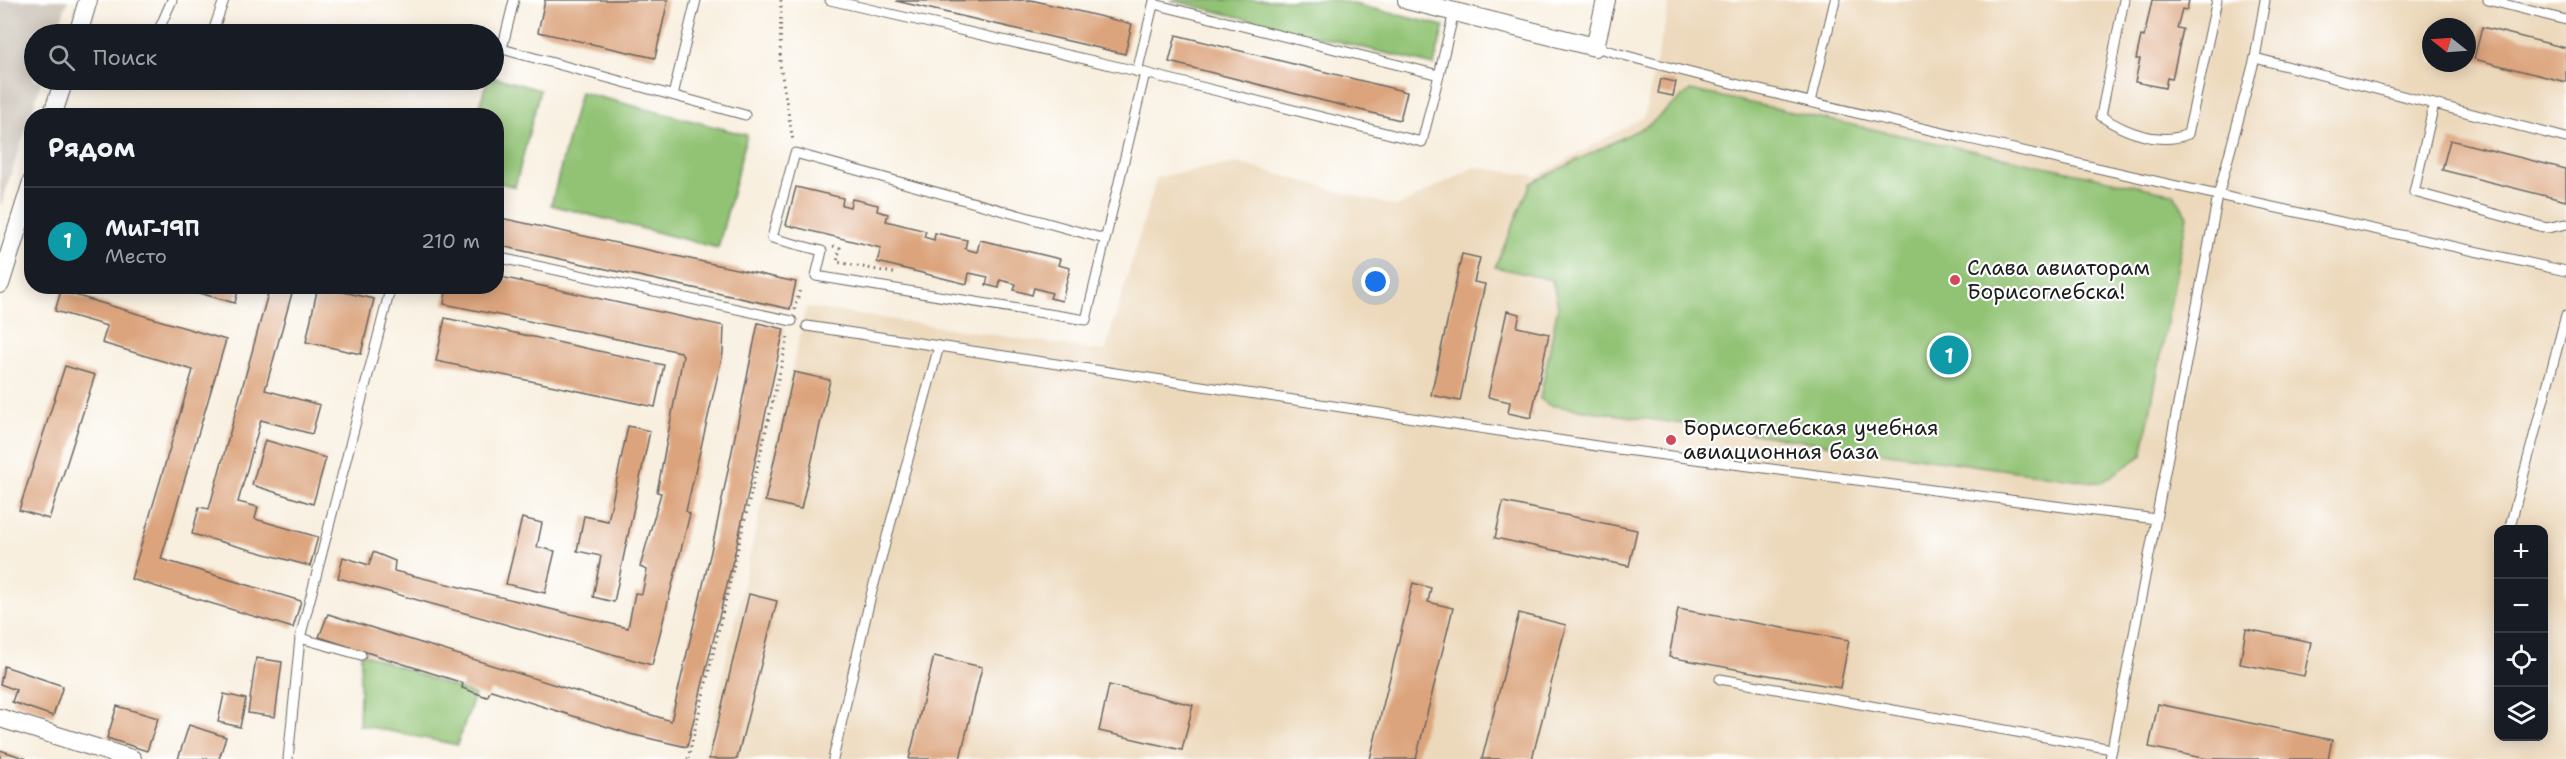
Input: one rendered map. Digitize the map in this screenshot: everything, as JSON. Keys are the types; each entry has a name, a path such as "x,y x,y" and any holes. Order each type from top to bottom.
{"street":[{"path":"81,24 88,0"},
{"path":"1407,0 1595,47 1606,0"},
{"path":"54,108 60,90"},
{"path":"0,284 24,208"},
{"path":"0,718 132,759"}],"lane":[{"path":"161,24 172,0"},
{"path":"216,24 224,0"},
{"path":"504,41 514,0"},
{"path":"673,95 696,0"},
{"path":"830,0 1422,142 1454,12"},
{"path":"1811,102 1835,0"},
{"path":"2124,0 2101,116 2118,128 2150,137 2178,139 2188,134 2217,0"},
{"path":"1720,679 2111,754 2218,196 2255,58 2265,0"},
{"path":"2488,0 2566,20"},
{"path":"1105,239 795,153 772,238 822,250 816,276 1086,320 1105,239 1141,73 1154,2 1439,75"},
{"path":"1595,47 1811,102 2218,196 2566,271"},
{"path":"504,50 745,115"},
{"path":"2255,58 2566,138"},
{"path":"2434,104 2414,192 2547,228 2566,224"},
{"path":"504,259 792,321"},
{"path":"288,759 300,638 389,294"},
{"path":"2510,525 2566,315"},
{"path":"807,326 1610,448 2156,519"},
{"path":"833,759 871,595 939,346"},
{"path":"300,638 361,655"}],"path":[{"path":"781,0 780,64 795,153"},
{"path":"830,245 840,248 837,262 905,275"},
{"path":"688,759 800,288"}],"shaded area":[{"path":"0,0 68,0 60,24 24,24 24,90 39,90 33,108 24,108 24,135 0,208"},
{"name":"Борисоглебская учебная авиационная база","path":"1670,0 2566,0 2566,759 704,759 806,307 1105,351 1157,177 1237,163 1397,207 1474,167 1537,176 1644,117"}],"green space":[{"path":"1170,0 1337,0 1444,26 1434,65"},
{"path":"504,80 540,90 515,187 504,184 504,108 479,108 484,90 504,90"},
{"path":"1690,90 2174,194 2187,216 2142,455 2101,483 1549,405 1540,399 1558,306 1552,280 1495,267 1531,183 1650,124"},
{"path":"580,92 747,135 718,248 551,205"},
{"path":"361,653 475,695 457,745 359,725"}],"building":[{"path":"545,0 668,0 655,58 538,32"},
{"path":"1031,0 1132,24 1125,54 896,1"},
{"path":"2152,0 2189,0 2187,10 2182,9 2177,28 2183,29 2172,79 2167,78 2165,88 2135,82 2140,59 2136,59 2141,36 2144,37"},
{"path":"2482,27 2566,48 2566,82 2476,60"},
{"path":"1176,35 1407,92 1400,120 1169,62"},
{"path":"1661,79 1676,82 1673,96 1658,93"},
{"path":"2450,140 2566,169 2566,201 2442,170"},
{"path":"796,187 843,198 842,205 850,207 852,199 878,205 877,211 888,214 886,221 926,231 924,237 934,240 935,233 967,240 965,249 977,252 980,240 1060,259 1058,265 1070,268 1062,301 1050,298 1052,293 1034,288 1032,295 1014,290 1016,284 1000,280 999,288 986,285 988,277 969,273 967,284 877,262 881,248 786,225"},
{"path":"504,219 796,282 790,309 504,247"},
{"path":"1462,254 1480,258 1474,282 1485,284 1460,401 1431,395"},
{"path":"504,278 724,326 723,353 686,511 690,514 652,665 338,578 343,557 369,565 373,552 395,561 394,571 628,628 635,593 642,594 647,570 640,567 661,493 657,492 683,356 681,352 444,304 446,294 504,294"},
{"path":"60,294 71,294 226,340 161,559 301,601 293,628 131,579 193,370 102,343 107,326 55,311"},
{"path":"203,294 237,294 235,303"},
{"path":"268,294 292,294 265,390 320,405 312,434 261,420 238,502 258,507 255,519 318,537 310,566 192,534 199,507 209,509"},
{"path":"316,294 352,294 374,299 361,354 306,342"},
{"path":"1507,311 1520,314 1517,327 1549,334 1531,418 1508,413 1510,402 1488,397"},
{"path":"445,318 664,365 655,407 436,361"},
{"path":"758,323 784,329 737,544 687,747 630,734 491,690 487,697 462,688 463,683 319,637 328,614 671,721 715,534"},
{"path":"65,366 95,375 49,519 19,510"},
{"path":"794,372 830,380 801,509 765,501"},
{"path":"628,426 650,431 614,602 593,597 601,556 577,551 584,516 608,521"},
{"path":"265,440 326,458 313,504 252,485"},
{"path":"1503,502 1637,530 1629,566 1495,538"},
{"path":"522,518 542,523 537,547 555,551 545,593 506,584"},
{"path":"1413,583 1431,588 1428,602 1453,608 1416,759 1370,759"},
{"path":"749,594 777,601 737,759 709,759"},
{"path":"1678,609 1849,640 1840,688 1669,657"},
{"path":"1519,613 1566,625 1532,759 1482,759"},
{"path":"2246,629 2311,642 2304,676 2240,664"},
{"path":"934,656 982,667 960,759 909,759"},
{"path":"256,658 282,662 275,717 248,713"},
{"path":"4,666 63,686 53,716 12,702 16,690 0,684"},
{"path":"1109,685 1193,705 1182,750 1099,731"},
{"path":"224,694 246,699 240,727 218,722"},
{"path":"2158,704 2332,740 2328,759 2207,759 2149,747"},
{"path":"117,706 158,718 147,751 107,738"},
{"path":"189,725 226,737 219,759 178,759"},
{"path":"0,750 27,759 0,759"}],"place":[{"name":"Слава авиаторам Борисоглебска!","path":"1955,280"},
{"name":"МиГ-19П","path":"1949,355"},
{"name":"Борисоглебская учебная авиационная база","path":"1671,440"}]}
